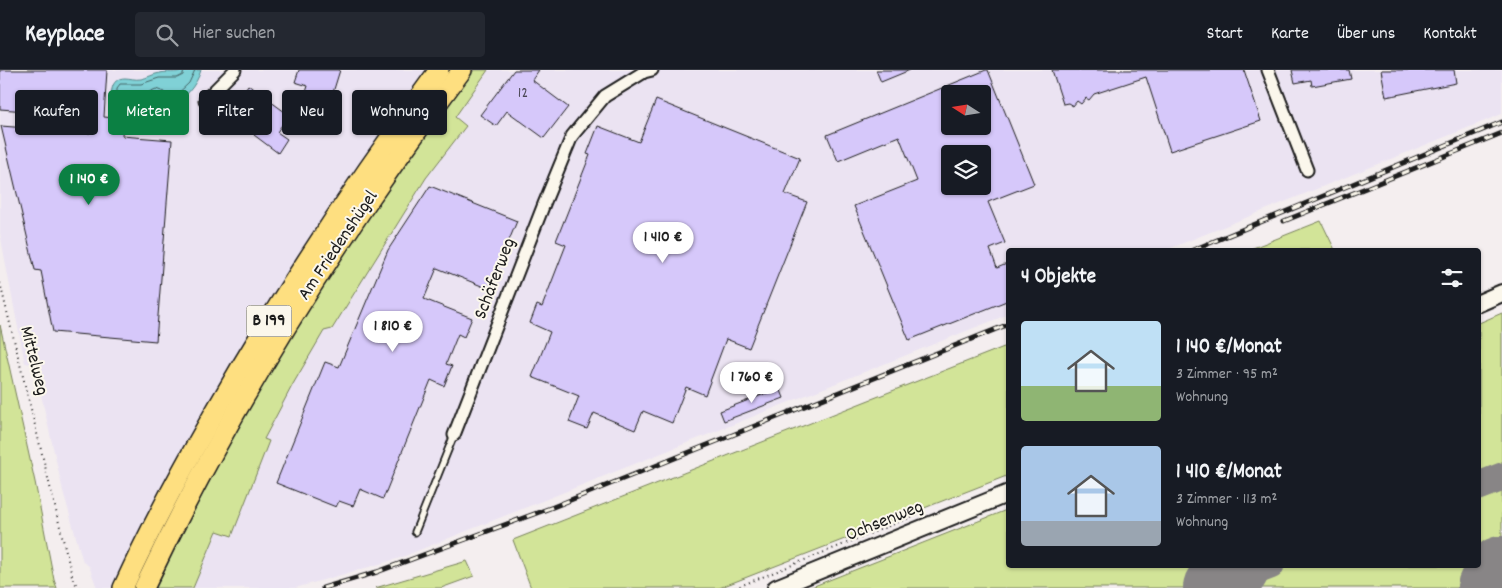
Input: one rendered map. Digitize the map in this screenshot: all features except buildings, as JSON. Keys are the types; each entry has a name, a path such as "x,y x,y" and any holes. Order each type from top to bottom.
{"highway":[{"name":"Am Friedenshügel","path":"123,588 172,488 281,300 373,163 439,70"},
{"name":"Am Friedenshügel","path":"144,588 165,542 256,376 306,296 384,179 462,70"}],"main road":[{"path":"1481,301 1502,293"},
{"name":"Ochsenweg","path":"776,588 1006,494"}],"street":[{"path":"215,90 235,70"},
{"name":"Schäferweg","path":"454,435 572,136 605,96 644,72 652,70"},
{"path":"1268,70 1307,170"}],"lane":[{"name":"Schäferweg","path":"415,532 454,435"}],"path":[{"name":"Mittelweg","path":"0,283 73,580 79,588"},
{"path":"735,588 927,511"}],"shaded area":[{"path":"0,70 1502,70 1502,114 1171,248 1006,248 1006,315 397,559 295,588 97,588 89,566 83,562 63,491 34,364 25,363 0,233"}],"green space":[{"path":"474,70 488,70 455,117 466,126 426,178 332,329 324,331 293,384 264,439 269,441 232,536 217,531 193,588 156,588 220,461 290,338 357,236 427,135 447,135 447,108"},
{"path":"1321,221 1334,248 1253,248"},
{"path":"1502,313 1502,588 809,588 1006,510 1006,568 1481,568 1481,322"},
{"path":"0,325 35,482 54,580 57,588 0,588"},
{"path":"1006,346 1006,476 719,588 531,588 513,540"},
{"path":"467,561 474,576 441,588 375,588"}],"water":[{"path":"201,70 189,92 189,90 112,90 116,81 120,79 141,79 163,72"}],"taxiway":[{"path":"1481,485 1502,477"},
{"path":"1223,583 1262,568"}],"runway":[{"path":"1219,588 1233,568"},
{"path":"1493,588 1502,572"}],"railway":[{"path":"1198,248 1502,122"},
{"path":"1284,221 1502,133"},
{"path":"323,588 377,572 553,507 1006,325"}]}
